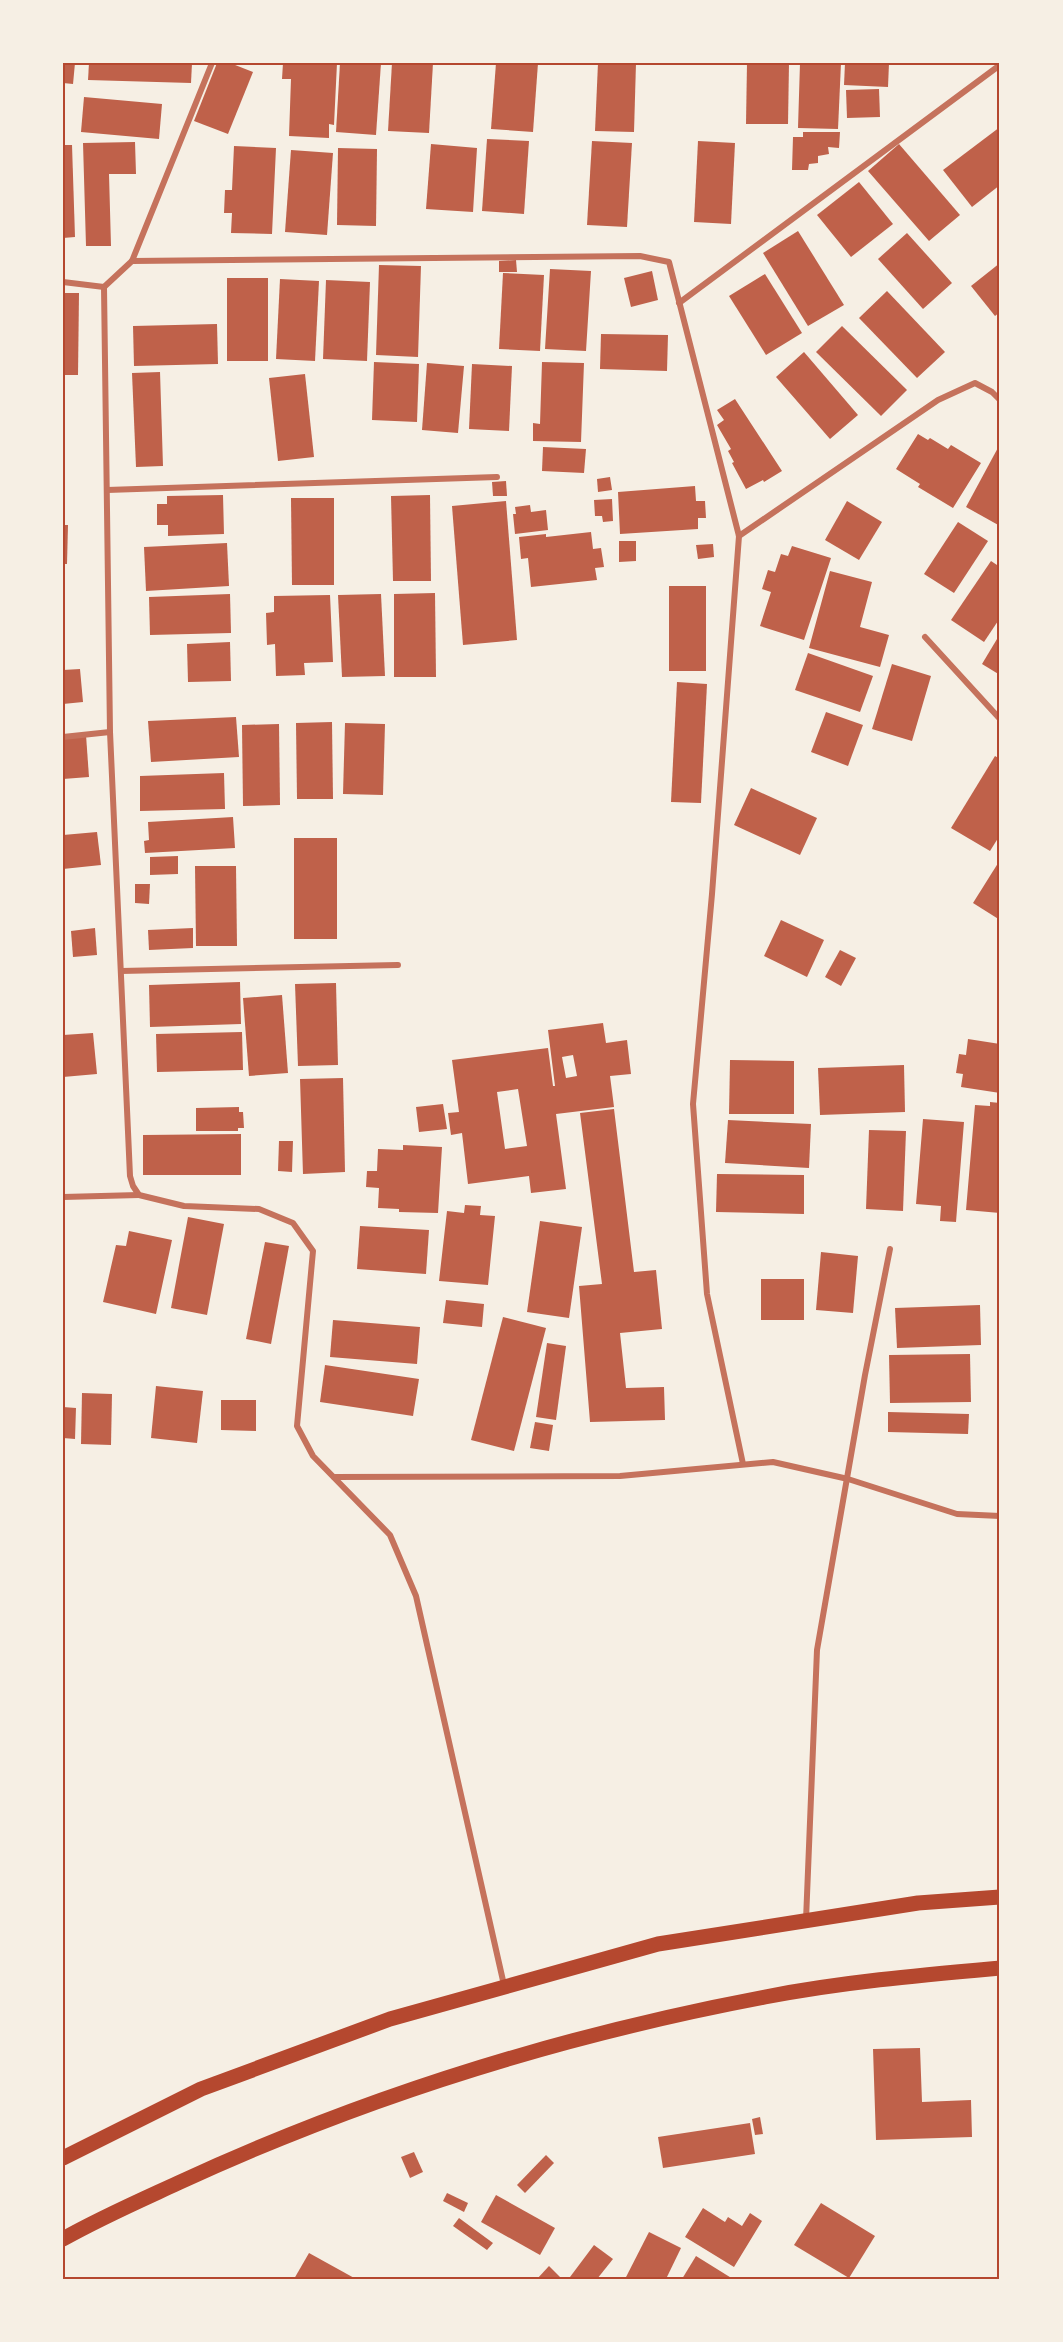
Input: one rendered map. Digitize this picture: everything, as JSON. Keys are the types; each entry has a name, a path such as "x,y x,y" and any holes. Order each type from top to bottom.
{"main road":[{"path":"63,2158 201,2089 390,2019 658,1944 918,1903 1000,1897"},
{"path":"63,2239 94,2222 246,2151 380,2100 514,2057 648,2022 766,1996 900,1977 1000,1968"}],"street":[{"path":"139,1196 130,1176 110,732 104,287 132,261 212,63"},
{"path":"679,303 1000,65"},
{"path":"132,261 640,256 669,262 739,536 712,894 693,1104 707,1294 743,1464"},
{"path":"63,282 104,287"},
{"path":"739,536 938,400 975,384 992,392 1000,400"},
{"path":"107,490 497,477"},
{"path":"925,637 1000,719"},
{"path":"63,736 110,732"},
{"path":"121,970 398,965"},
{"path":"63,1197 139,1196 184,1206 259,1209 293,1223 313,1251 297,1426 313,1456 390,1535 416,1596 504,1987"},
{"path":"806,1920 817,1650 865,1375 890,1249"},
{"path":"334,1477 620,1476 773,1462 848,1479 957,1514 1000,1516"}],"building":[{"path":"63,63 75,63 73,84 63,83"},
{"path":"89,63 192,63 191,83 88,80"},
{"path":"217,63 230,63 253,72 228,134 194,121"},
{"path":"283,63 337,63 334,125 329,124 329,138 289,136 291,79 282,79"},
{"path":"340,63 381,63 376,135 336,132"},
{"path":"392,63 433,63 429,133 388,131"},
{"path":"496,63 538,63 533,132 491,129"},
{"path":"598,63 636,63 634,132 595,131"},
{"path":"747,63 789,63 788,124 746,124"},
{"path":"800,63 841,63 838,129 798,128"},
{"path":"845,63 889,63 888,87 844,85"},
{"path":"879,89 880,117 847,118 846,90"},
{"path":"84,97 162,104 159,139 81,132"},
{"path":"1000,127 1000,185 972,207 943,170"},
{"path":"803,132 840,132 839,148 828,147 829,154 818,156 818,163 809,164 808,170 792,170 793,137 803,137"},
{"path":"487,139 529,141 524,214 482,211"},
{"path":"592,141 632,143 627,227 587,225"},
{"path":"698,141 735,143 731,224 694,222"},
{"path":"135,142 136,174 109,174 111,246 86,246 83,143"},
{"path":"431,144 477,148 473,212 426,209"},
{"path":"899,144 960,215 929,241 868,171"},
{"path":"63,145 72,145 75,237 63,238"},
{"path":"234,146 276,148 272,234 231,233 232,213 224,213 225,190 232,190"},
{"path":"338,148 377,149 376,226 337,225"},
{"path":"291,150 333,153 327,235 285,232"},
{"path":"859,182 893,224 851,257 817,215"},
{"path":"798,231 844,305 808,326 763,253"},
{"path":"907,233 952,283 923,309 878,259"},
{"path":"516,260 517,272 499,272 499,261"},
{"path":"1000,263 1000,312 995,316 971,286"},
{"path":"379,265 421,266 418,357 376,355"},
{"path":"550,269 591,271 586,351 545,349"},
{"path":"652,271 658,300 631,307 624,278"},
{"path":"503,273 544,275 540,351 499,349"},
{"path":"765,274 802,333 766,355 729,296"},
{"path":"227,278 268,278 268,361 227,361"},
{"path":"280,279 319,281 315,361 276,359"},
{"path":"326,280 370,282 367,361 323,359"},
{"path":"887,291 945,352 917,378 859,318"},
{"path":"63,293 79,293 78,375 63,375"},
{"path":"217,324 218,364 134,366 133,326"},
{"path":"842,326 907,390 881,416 816,352"},
{"path":"601,334 668,335 667,371 600,369"},
{"path":"804,352 858,415 830,439 776,377"},
{"path":"374,362 419,364 417,422 372,420"},
{"path":"542,362 584,363 581,442 533,441 533,423 540,424"},
{"path":"427,363 464,366 458,433 422,430"},
{"path":"472,364 512,366 509,431 469,429"},
{"path":"160,372 163,466 136,467 132,373"},
{"path":"305,374 314,457 278,461 269,378"},
{"path":"735,399 782,471 746,489 732,463 734,462 728,451 731,449 717,425 724,420 717,410"},
{"path":"918,434 948,449 951,445 981,463 953,508 918,487 920,484 896,469"},
{"path":"1000,444 1000,526 966,507"},
{"path":"543,447 586,449 584,473 542,471"},
{"path":"610,477 612,490 598,492 597,479"},
{"path":"506,481 507,496 493,496 492,482"},
{"path":"695,486 696,501 705,501 706,518 698,518 698,529 620,534 618,492"},
{"path":"223,495 224,534 168,536 168,525 157,525 157,504 167,504 167,496"},
{"path":"430,495 431,581 393,581 391,496"},
{"path":"291,498 334,498 334,585 292,585"},
{"path":"612,499 613,521 603,522 602,516 595,516 594,500"},
{"path":"506,501 517,640 463,645 452,506"},
{"path":"847,501 882,522 859,560 825,540"},
{"path":"530,505 531,512 546,510 548,530 515,534 513,514 516,514 515,507"},
{"path":"958,522 988,541 954,593 924,574"},
{"path":"63,525 68,525 67,564 63,564"},
{"path":"591,532 593,549 601,548 604,567 595,568 597,580 531,587 528,558 521,559 519,537 546,534 546,537"},
{"path":"619,541 636,541 636,561 619,562"},
{"path":"227,543 229,586 146,591 144,547"},
{"path":"713,544 714,557 698,559 696,545"},
{"path":"792,546 831,558 804,640 760,626 771,592 762,589 768,570 775,572 781,554 788,556"},
{"path":"991,561 1000,567 1000,618 984,642 951,620"},
{"path":"830,571 872,582 860,627 889,635 880,667 809,648"},
{"path":"669,586 706,586 706,671 669,671"},
{"path":"435,593 436,677 394,677 394,594"},
{"path":"230,594 231,633 150,635 149,597"},
{"path":"381,594 385,676 342,677 338,595"},
{"path":"330,595 333,662 304,663 305,675 276,676 275,644 267,645 266,613 274,612 274,596"},
{"path":"1000,634 1000,675 982,664"},
{"path":"230,642 231,681 188,682 187,644"},
{"path":"808,653 873,676 860,712 795,690"},
{"path":"892,664 931,676 912,741 872,729"},
{"path":"80,669 83,702 63,704 63,670"},
{"path":"677,682 707,684 701,803 671,802"},
{"path":"826,712 863,725 848,766 811,752"},
{"path":"236,717 239,757 151,762 148,721"},
{"path":"332,722 333,799 297,799 296,723"},
{"path":"345,723 385,724 383,795 343,794"},
{"path":"279,724 280,805 243,806 242,725"},
{"path":"86,735 89,777 63,779 63,737"},
{"path":"995,756 1000,759 1000,835 990,851 951,828"},
{"path":"224,773 225,809 140,811 140,776"},
{"path":"751,788 817,818 800,855 734,825"},
{"path":"233,817 235,848 145,853 144,841 149,840 148,822"},
{"path":"97,832 101,865 63,869 63,835"},
{"path":"294,838 337,838 337,939 294,939"},
{"path":"178,856 178,874 150,875 150,857"},
{"path":"1000,860 1000,920 973,903"},
{"path":"195,866 236,866 237,946 196,946"},
{"path":"135,884 150,884 149,904 135,903"},
{"path":"781,920 824,940 807,977 764,956"},
{"path":"95,928 97,955 73,957 71,931"},
{"path":"193,928 193,948 149,950 148,930"},
{"path":"840,950 856,958 841,986 825,977"},
{"path":"240,982 241,1024 150,1027 149,985"},
{"path":"336,983 338,1065 298,1066 295,984"},
{"path":"282,995 288,1073 249,1076 243,998"},
{"path":"603,1023 606,1043 627,1040 631,1074 610,1076 614,1107 556,1114 566,1189 531,1193 529,1176 468,1184 462,1133 451,1135 448,1113 459,1112 452,1060 548,1048 553,1086 555,1086 548,1030","holes":["573,1055 577,1076 566,1078 562,1057","518,1089 527,1146 505,1149 497,1092"]},
{"path":"242,1032 243,1070 157,1072 156,1034"},
{"path":"93,1033 97,1074 63,1077 63,1035"},
{"path":"968,1039 1000,1044 1000,1093 961,1087 963,1074 956,1073 959,1054 966,1055"},
{"path":"730,1060 794,1061 794,1114 729,1114"},
{"path":"904,1065 905,1112 820,1115 818,1068"},
{"path":"343,1078 345,1172 303,1174 300,1079"},
{"path":"990,1102 1000,1103 1000,1213 966,1210 975,1105 990,1106"},
{"path":"443,1104 447,1129 419,1132 416,1107"},
{"path":"239,1107 239,1112 243,1112 244,1128 238,1128 238,1131 196,1131 196,1108"},
{"path":"614,1109 634,1272 656,1270 662,1329 620,1333 626,1388 664,1387 665,1420 590,1422 579,1286 602,1284 580,1113"},
{"path":"923,1119 964,1122 956,1222 940,1221 941,1206 916,1204"},
{"path":"728,1120 811,1124 809,1168 725,1163"},
{"path":"869,1130 906,1131 903,1211 866,1209"},
{"path":"241,1134 241,1175 143,1175 143,1135"},
{"path":"279,1141 293,1141 292,1172 278,1171"},
{"path":"403,1145 442,1147 438,1213 399,1212 399,1209 378,1208 379,1188 366,1187 367,1171 377,1171 378,1149 403,1150"},
{"path":"717,1174 804,1175 804,1214 716,1212"},
{"path":"465,1205 481,1206 480,1215 495,1216 488,1285 439,1281 447,1211 464,1213"},
{"path":"188,1217 224,1224 207,1315 171,1308"},
{"path":"540,1221 582,1227 569,1318 527,1312"},
{"path":"360,1226 429,1230 426,1274 357,1269"},
{"path":"129,1231 172,1240 156,1314 103,1302 116,1245 126,1246"},
{"path":"265,1242 289,1246 271,1344 246,1339"},
{"path":"821,1252 858,1256 853,1313 816,1310"},
{"path":"761,1279 804,1279 804,1320 761,1320"},
{"path":"446,1300 484,1304 482,1327 443,1323"},
{"path":"980,1305 981,1345 897,1348 895,1308"},
{"path":"503,1317 546,1328 514,1451 471,1440"},
{"path":"333,1320 420,1327 417,1364 330,1357"},
{"path":"547,1343 566,1346 556,1420 536,1417"},
{"path":"970,1354 971,1402 890,1403 889,1355"},
{"path":"325,1365 419,1379 413,1416 320,1402"},
{"path":"156,1386 203,1391 197,1443 151,1438"},
{"path":"82,1393 112,1394 111,1445 81,1444"},
{"path":"221,1400 256,1400 256,1431 221,1430"},
{"path":"63,1407 76,1408 75,1439 63,1438"},
{"path":"888,1412 969,1414 968,1434 888,1432"},
{"path":"535,1422 553,1425 549,1451 530,1448"},
{"path":"920,2048 922,2102 971,2100 972,2137 876,2140 873,2049"},
{"path":"760,2117 763,2134 755,2135 752,2119"},
{"path":"750,2123 755,2154 663,2168 658,2137"},
{"path":"414,2152 423,2172 410,2178 401,2157"},
{"path":"546,2155 554,2163 525,2193 517,2185"},
{"path":"447,2193 468,2203 464,2212 443,2201"},
{"path":"496,2195 555,2228 540,2255 481,2222"},
{"path":"821,2203 875,2236 849,2278 794,2245"},
{"path":"703,2208 725,2222 728,2217 742,2226 750,2213 762,2221 734,2267 685,2237"},
{"path":"459,2218 493,2243 487,2250 453,2226"},
{"path":"649,2232 681,2248 666,2279 625,2279"},
{"path":"594,2245 613,2259 597,2279 570,2277"},
{"path":"309,2253 356,2279 294,2279"},
{"path":"696,2256 733,2279 682,2279"},
{"path":"549,2266 562,2279 537,2279"}]}
